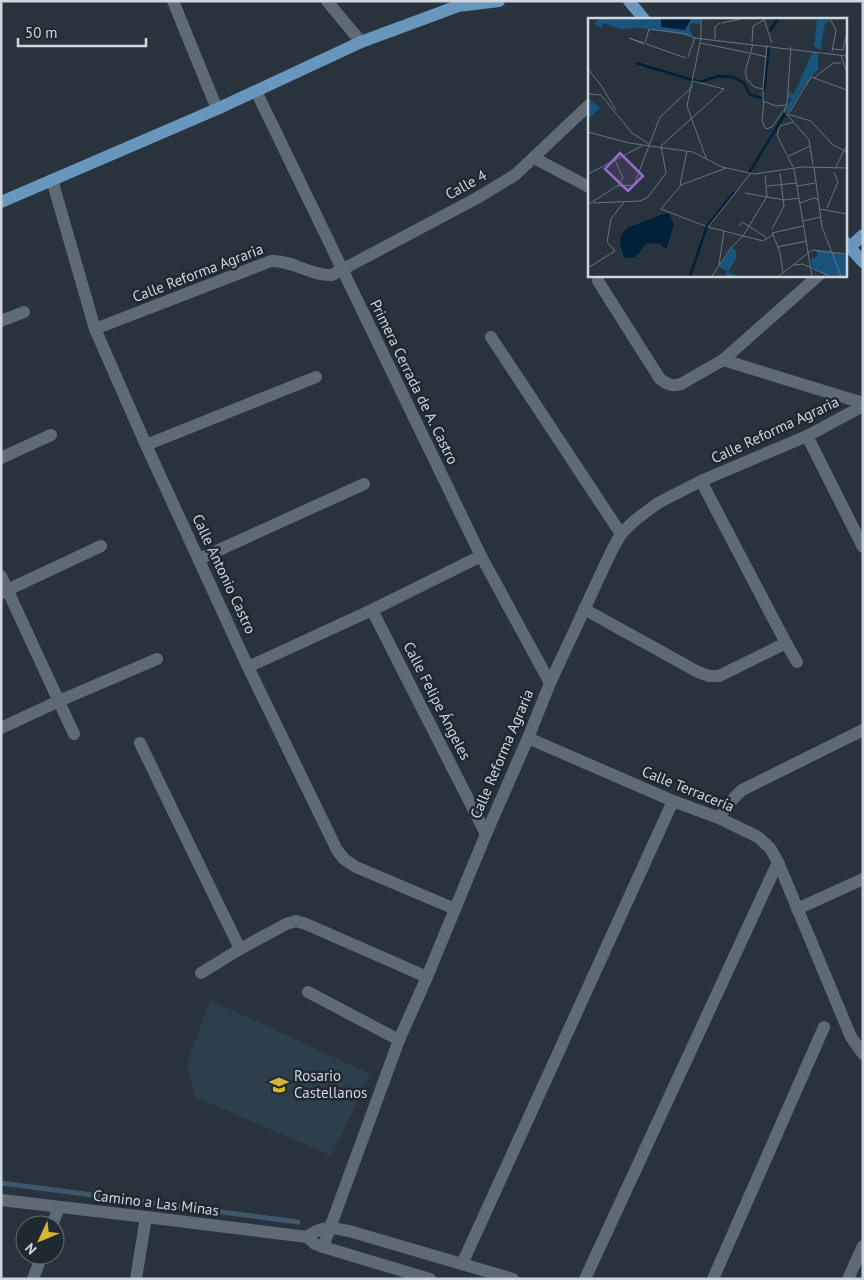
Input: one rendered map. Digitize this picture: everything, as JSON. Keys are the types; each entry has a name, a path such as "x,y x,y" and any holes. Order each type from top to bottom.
{"main road":[{"path":"1,202 217,109 361,42 456,4 499,1"},
{"path":"629,1 643,18"},
{"path":"863,235 847,247 863,262"}],"street":[{"path":"172,1 217,109"},
{"path":"327,1 361,42"},
{"name":"Primera Cerrada de A. Castro","path":"256,91 481,556 550,683"},
{"name":"Calle 4","path":"342,269 515,176 588,106"},
{"path":"534,158 588,186"},
{"name":"Calle Antonio Castro","path":"52,180 95,329 248,667 337,850 344,859 356,867 456,909"},
{"name":"Calle Reforma Agraria","path":"95,329 271,261 279,260 323,275 332,275 342,269"},
{"path":"598,281 660,379 676,386 723,360 818,276"},
{"path":"1,321 24,312"},
{"path":"491,338 622,534"},
{"name":"Calle Reforma Agraria","path":"723,360 863,404"},
{"path":"146,445 316,377"},
{"name":"Calle Reforma Agraria","path":"323,1247 399,1040 550,683 611,552 622,534 634,521 658,503 701,481 807,436 863,404"},
{"path":"1,458 51,435"},
{"path":"807,436 863,547"},
{"path":"701,481 797,662"},
{"path":"199,559 364,484"},
{"path":"4,591 101,546"},
{"path":"248,667 372,610 481,556"},
{"path":"1,576 4,591 74,734"},
{"path":"584,609 698,672 709,676 719,676 786,643"},
{"name":"Calle Felipe Ángeles","path":"372,610 486,834"},
{"path":"1,728 157,658"},
{"path":"719,818 729,802 742,790 863,730"},
{"name":"Calle Terracería","path":"528,738 673,801 719,818 758,837 770,848 778,862 851,1037 863,1054"},
{"path":"140,743 240,949"},
{"path":"462,1264 673,801"},
{"path":"585,1279 778,862"},
{"path":"797,909 863,879"},
{"path":"201,973 240,949 286,924 296,921 427,977"},
{"path":"308,992 399,1040"},
{"path":"714,1279 824,1027"},
{"name":"Camino a Las Minas","path":"1,1200 307,1237 315,1244 323,1247 430,1279"},
{"path":"56,1215 59,1207"},
{"path":"136,1279 146,1217"},
{"path":"329,1228 358,1234 513,1279"},
{"name":"Camino a Las Minas","path":"307,1237 321,1229 329,1228"},
{"path":"848,1279 863,1246"},
{"path":"33,1279 38,1265"}],"shaded area":[{"name":"Rosario Castellanos","path":"210,1000 370,1074 332,1156 195,1097 187,1064"}],"waterway":[{"path":"1,1183 298,1222"}],"place":[{"name":"Rosario Castellanos","path":"279,1085"}]}
